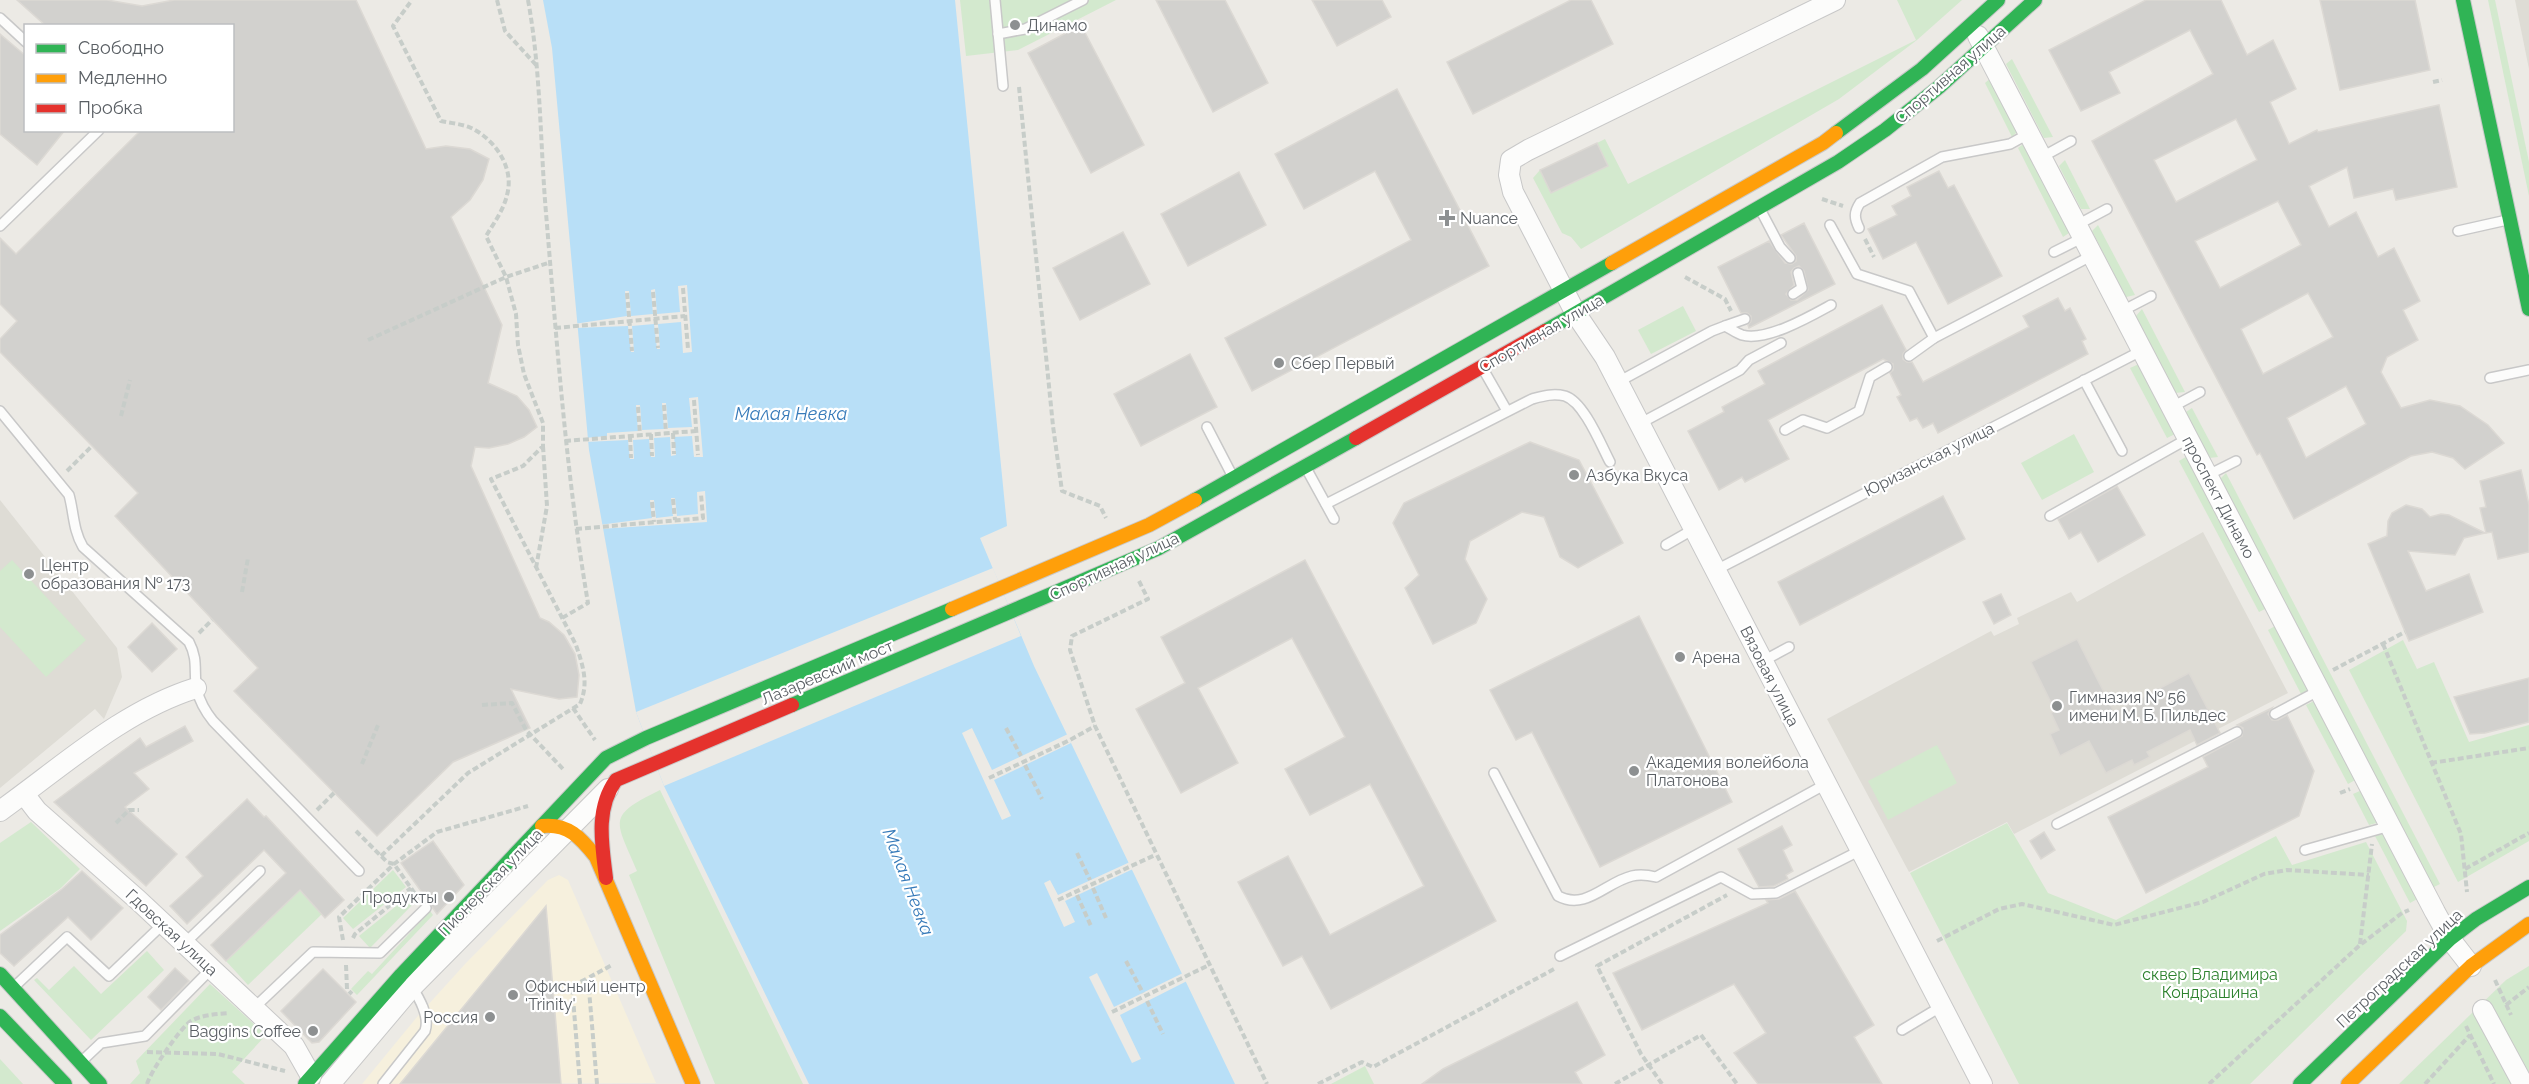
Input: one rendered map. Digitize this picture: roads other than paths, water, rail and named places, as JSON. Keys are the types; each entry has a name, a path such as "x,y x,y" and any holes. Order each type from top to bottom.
{"street":[{"name":"Спортивная улица","path":"1570,303 1513,192 1509,175 1511,160 1596,116 1835,0"},
{"name":"Спортивная улица","path":"1011,612 1159,548 1482,367 1570,303 1823,143 1922,69 1998,0"},
{"name":"Спортивная улица","path":"1001,588 1149,525 1570,303 1759,207 1838,162 1885,130 1939,87 2035,0"},
{"path":"2463,0 2529,309"},
{"name":"проспект Динамо","path":"1971,26 2030,133 2390,826 2450,939 2470,966"},
{"name":"Вязовая улица","path":"1570,303 1605,357 1982,1084"},
{"name":"Лазаревский мост","path":"542,826 606,758 646,738 1001,588"},
{"name":"Лазаревский мост","path":"608,789 616,780 655,762 1011,612"},
{"path":"0,811 121,724 172,695 196,688"},
{"path":"608,789 570,828 591,850 606,878 693,1084"},
{"path":"606,878 602,833 608,789"},
{"name":"Гдовская улица","path":"24,794 37,811 294,1046 308,1080"},
{"name":"Пионерская улица","path":"330,1084 406,981 542,826 554,824 570,828"},
{"name":"Пионерская улица","path":"308,1080 406,981 570,828"},
{"name":"Петроградская улица","path":"2300,1084 2450,939 2475,919 2529,886"},
{"path":"2348,1084 2470,966 2529,924"},
{"path":"0,974 100,1084"},
{"path":"2483,1010 2523,1084"},
{"path":"0,1016 66,1084"}],"lane":[{"path":"995,0 1003,86"},
{"path":"998,34 1025,29 1083,0"},
{"path":"0,18 24,40"},
{"path":"0,226 97,132"},
{"path":"1859,228 1855,219 1860,203 1942,157 1994,149 2010,144 2030,133"},
{"path":"2042,157 2072,141"},
{"path":"1759,207 1780,247 1790,258"},
{"path":"2054,252 2107,209"},
{"path":"2458,231 2510,220"},
{"path":"1830,225 1857,274 1910,291 1934,338"},
{"path":"1909,356 1934,338 2093,255"},
{"path":"1793,294 1802,288 1798,273"},
{"path":"2122,311 2151,296"},
{"path":"1725,326 1743,335 1751,336 1790,327 1831,305"},
{"path":"1618,382 1712,331 1745,319"},
{"path":"1639,424 1740,370 1749,360 1781,343"},
{"name":"Юризанская улица","path":"1716,570 2143,350"},
{"path":"1482,367 1507,411"},
{"path":"1785,430 1803,420 1827,428 1859,411 1870,377 1887,368"},
{"path":"2490,378 2529,370"},
{"path":"2084,380 2122,452"},
{"path":"2172,406 2200,392"},
{"path":"1326,504 1507,411 1532,399 1550,394 1566,396 1579,406 1610,462"},
{"path":"0,411 69,495 74,510 76,534 83,548 189,642 196,654 196,688 202,706 213,721 359,871"},
{"path":"1207,427 1234,479"},
{"path":"2050,516 2188,438"},
{"path":"2208,475 2236,460"},
{"path":"1305,466 1334,519"},
{"path":"1666,545 1694,530"},
{"path":"1763,661 1790,647"},
{"path":"2275,714 2320,690"},
{"path":"2057,824 2237,732"},
{"path":"1494,773 1558,896 1567,901 1591,896 1633,875 1656,877 1826,784"},
{"path":"2305,850 2390,826"},
{"path":"1560,956 1721,877 1752,894 1776,893 1860,850"},
{"path":"184,944 260,871"},
{"path":"254,1008 313,951 380,953 426,908"},
{"path":"12,989 67,937 109,976 163,924"},
{"path":"80,1063 101,1043 145,1036 211,969"},
{"path":"382,1084 425,1031 427,1020 406,981"},
{"path":"1902,1030 1942,1006"}],"water":[{"name":"Малая Невка","path":"543,0 955,0 1007,526 980,538 1034,666 1235,1084 809,1084 664,786 636,712 589,450 552,48"}],"place":[{"name":"Динамо","path":"1015,25"},
{"name":"Nuance","path":"1447,218"},
{"name":"Сбер Первый","path":"1279,363"},
{"name":"Азбука Вкуса","path":"1574,475"},
{"name":"Центр образования № 173","path":"29,574"},
{"name":"Арена","path":"1680,657"},
{"name":"Гимназия № 56 имени М. Б. Пильдес","path":"2057,706"},
{"name":"Академия волейбола Платонова","path":"1634,771"},
{"name":"Продукты","path":"449,897"},
{"name":"Офисный центр 'Trinity'","path":"513,995"},
{"name":"Россия","path":"490,1017"},
{"name":"Baggins Coffee","path":"313,1031"}],"park label":[{"name":"сквер Владимира Кондрашина","path":"2210,983"}]}
